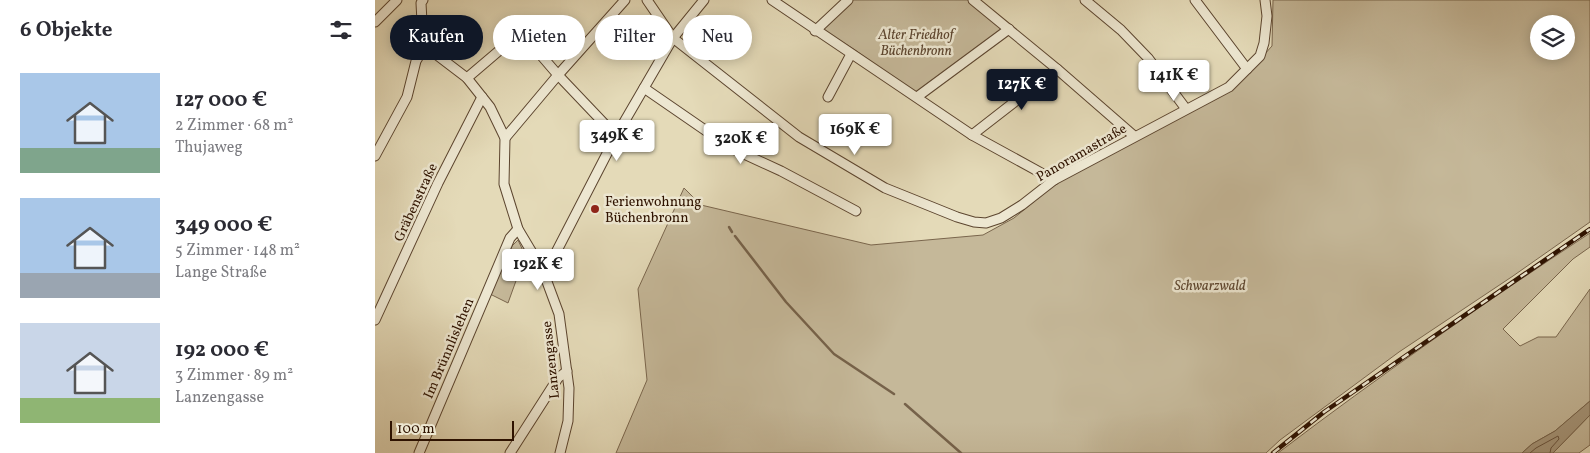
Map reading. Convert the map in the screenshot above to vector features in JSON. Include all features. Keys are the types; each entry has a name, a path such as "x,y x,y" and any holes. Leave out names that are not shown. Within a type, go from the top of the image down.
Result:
{"street":[{"path":"375,22 397,0"},
{"path":"505,138 625,0"},
{"name":"Panoramastraße","path":"647,0 657,15"},
{"path":"673,38 704,0"},
{"path":"772,0 815,31 972,135 1054,180"},
{"path":"815,31 848,0"},
{"path":"973,0 1135,136"},
{"path":"1085,0 1121,30 1148,58 1186,109"},
{"path":"1195,0 1247,69"},
{"name":"Panoramastraße","path":"673,38 799,137 885,188 957,217 986,223 1001,218 1022,205 1054,180 1229,87 1259,56 1264,43 1267,16 1265,0"},
{"path":"419,1 421,15"},
{"path":"917,97 1009,29"},
{"path":"467,78 521,32 558,75 616,136"},
{"path":"828,97 851,54"},
{"path":"375,156 407,98 417,60"},
{"name":"Lanzengasse","path":"443,60 467,78 482,96 490,107 505,138 504,184 518,229 543,271 559,314 569,388 567,421 560,453"},
{"path":"543,271 549,266 616,136 660,60"},
{"path":"972,135 1057,69"},
{"path":"644,88 731,148 781,171 857,211"},
{"name":"Gräbenstraße","path":"375,320 438,183 482,96"},
{"name":"Im Brünnlislehen","path":"419,453 510,238 518,229"},
{"path":"510,453 558,378 567,371"}],"green space":[{"name":"Alter Friedhof Büchenbronn","path":"852,0 968,0 1005,29 916,94 822,29"},
{"name":"Schwarzwald","path":"1273,0 1590,0 1590,222 1399,352 1280,440 1266,453 616,453 647,380 638,289 684,188 701,205 871,245 983,235 1014,218 1059,181 1235,87 1272,46"},
{"path":"1590,233 1590,247 1573,259 1503,329 1520,346 1538,337 1556,337 1590,289 1590,401 1555,431 1532,444 1522,453 1278,453 1432,340"},
{"path":"518,240 531,268 517,278 508,303 490,294 512,246"},
{"path":"1590,415 1590,445 1579,453 1553,453"}],"water":[{"path":"1590,401 1590,415 1553,453 1522,453 1532,444 1555,431"}],"waterway":[{"path":"729,227 732,232"},
{"path":"735,236 786,302 834,354 894,394"},
{"path":"905,404 961,453"}],"railway":[{"path":"1273,453 1324,412 1590,229"}],"place":[{"name":"Ferienwohnung Büchenbronn","path":"595,209"}]}
